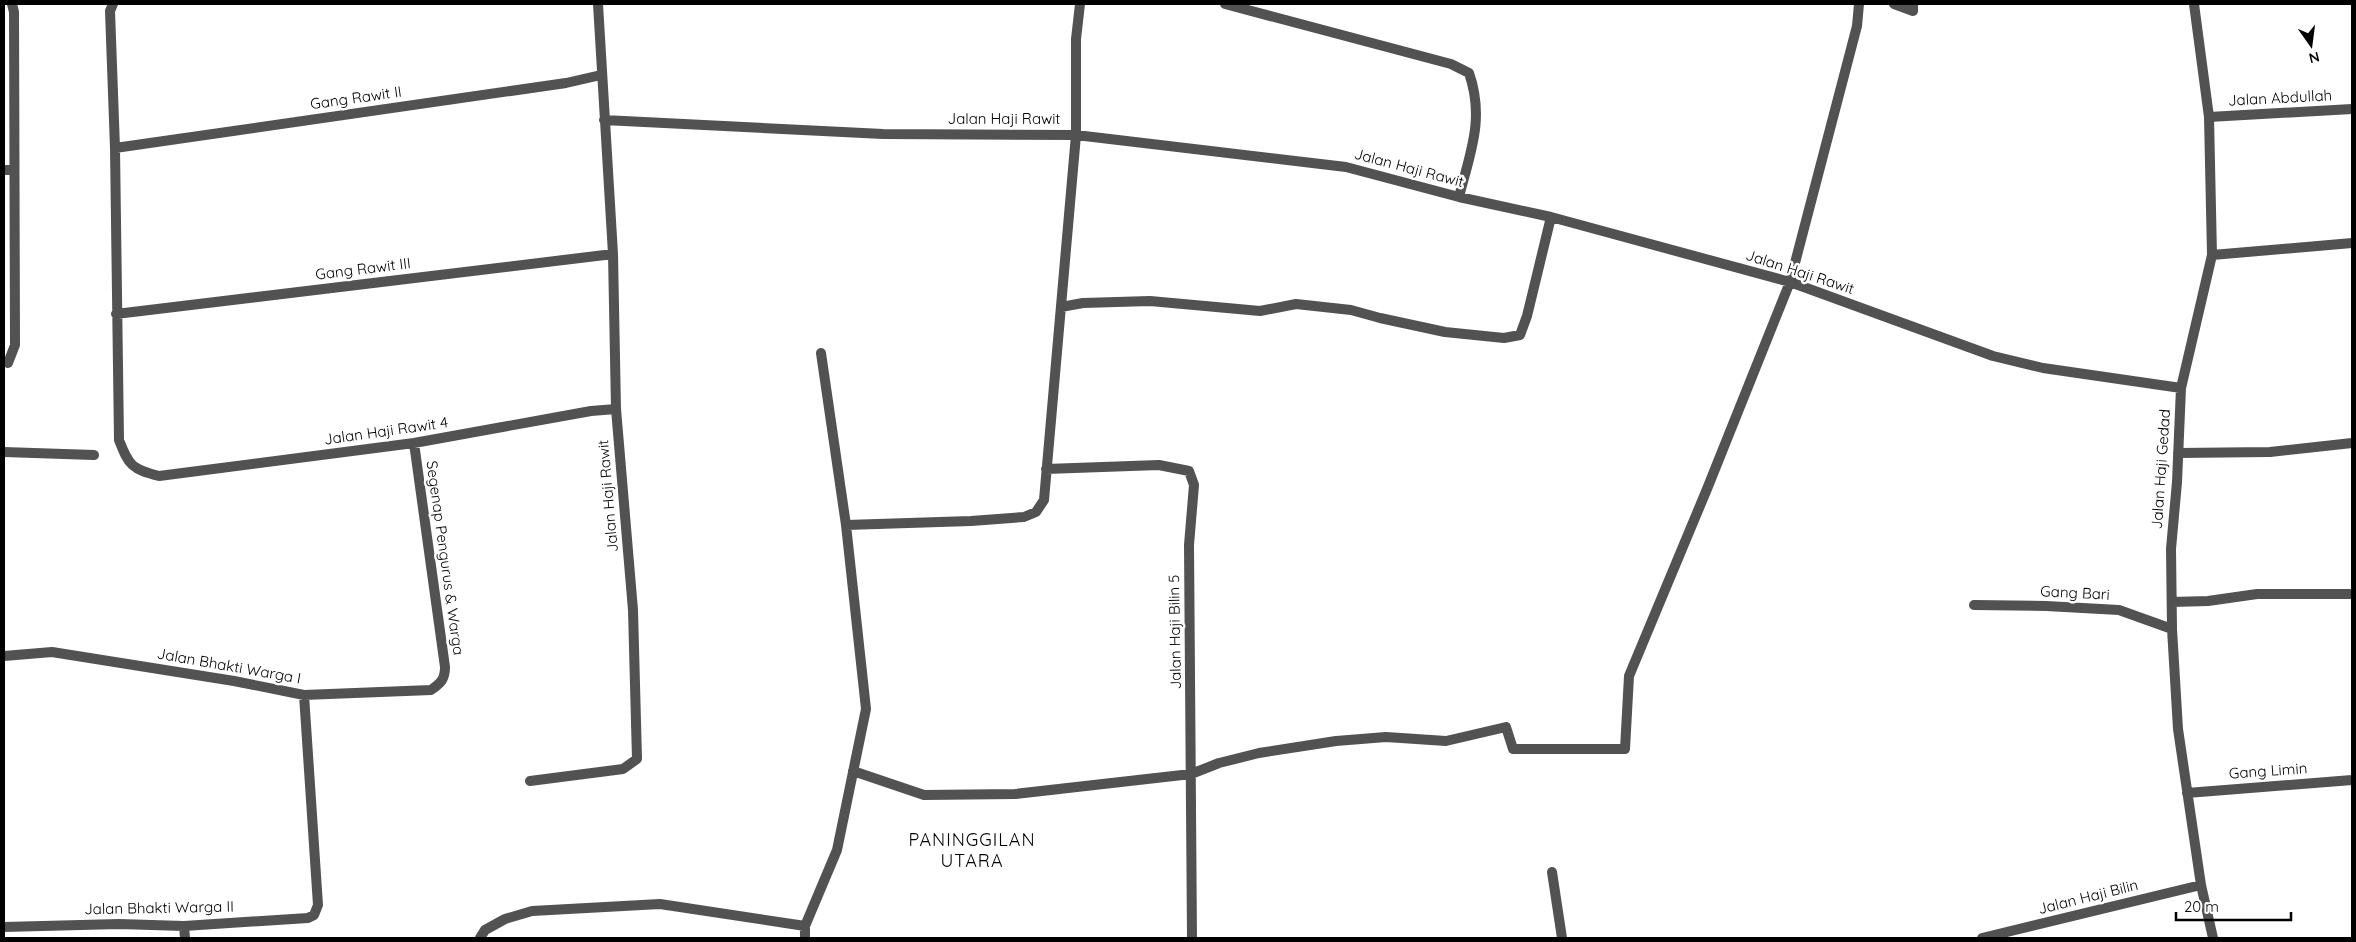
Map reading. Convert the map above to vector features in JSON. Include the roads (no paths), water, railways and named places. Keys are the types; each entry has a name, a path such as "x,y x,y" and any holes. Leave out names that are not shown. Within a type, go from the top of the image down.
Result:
{"street":[{"path":"6,363 16,345 9,170 14,12 12,4"},
{"path":"113,4 110,12 115,148 116,314"},
{"name":"Jalan Haji Rawit","path":"530,781 623,769 637,759 633,610 616,409 613,254 598,4"},
{"path":"846,525 971,522 1024,517 1036,512 1044,500 1076,135 1076,39 1080,4"},
{"path":"1225,4 1451,64 1469,74 1475,92 1477,129 1458,197"},
{"path":"853,771 924,795 1015,794 1192,774 1219,763 1259,753 1336,741 1386,737 1446,741 1506,726 1513,749 1625,749 1629,676 1790,282 1857,26 1859,4"},
{"path":"1894,4 1913,11 1913,4"},
{"name":"Jalan Haji Gedad","path":"2194,4 2209,117 2212,255 2181,388 2171,549 2172,629 2178,729 2201,885 2213,938"},
{"name":"Gang Rawit II","path":"115,148 566,83 601,75"},
{"name":"Jalan Abdullah","path":"2209,117 2352,109"},
{"name":"Jalan Haji Rawit","path":"604,120 883,134 1076,135 1346,167 1458,197 1551,217 1790,282 1993,356 2043,368 2181,388"},
{"path":"1061,307 1083,303 1150,301 1260,310 1296,304 1351,310 1445,332 1504,338 1520,335 1527,316 1551,217"},
{"path":"2212,255 2352,243"},
{"name":"Gang Rawit III","path":"116,314 613,254"},
{"name":"Jalan Haji Rawit 4","path":"116,314 119,440 127,461 141,471 160,476 414,444 592,411 616,409"},
{"path":"4,350 6,363"},
{"path":"805,938 805,926 836,850 866,709 846,525 821,353"},
{"path":"2178,453 2270,452 2352,443"},
{"name":"Segenap Pengurus & Warga","path":"414,444 444,677"},
{"path":"4,452 94,455"},
{"name":"Jalan Haji Bilin 5","path":"1046,469 1159,465 1189,471 1194,485 1189,545 1192,938"},
{"path":"2172,602 2208,601 2257,594 2352,594"},
{"name":"Gang Bari","path":"1974,605 2118,610 2172,629"},
{"name":"Jalan Bhakti Warga I","path":"4,656 52,652 234,681 304,695 431,690 439,685 444,677"},
{"name":"Jalan Bhakti Warga II","path":"4,927 119,924 184,926 308,918 314,915 318,905 304,695"},
{"name":"Gang Limin","path":"2187,793 2352,780"},
{"path":"1552,872 1562,938"},
{"name":"Jalan Haji Bilin","path":"1982,938 2201,885"},
{"path":"480,938 486,930 505,919 532,911 660,904 805,926"},
{"path":"184,926 185,938"}],"district":[{"name":"PANINGGILAN UTARA","path":"972,850"}]}
